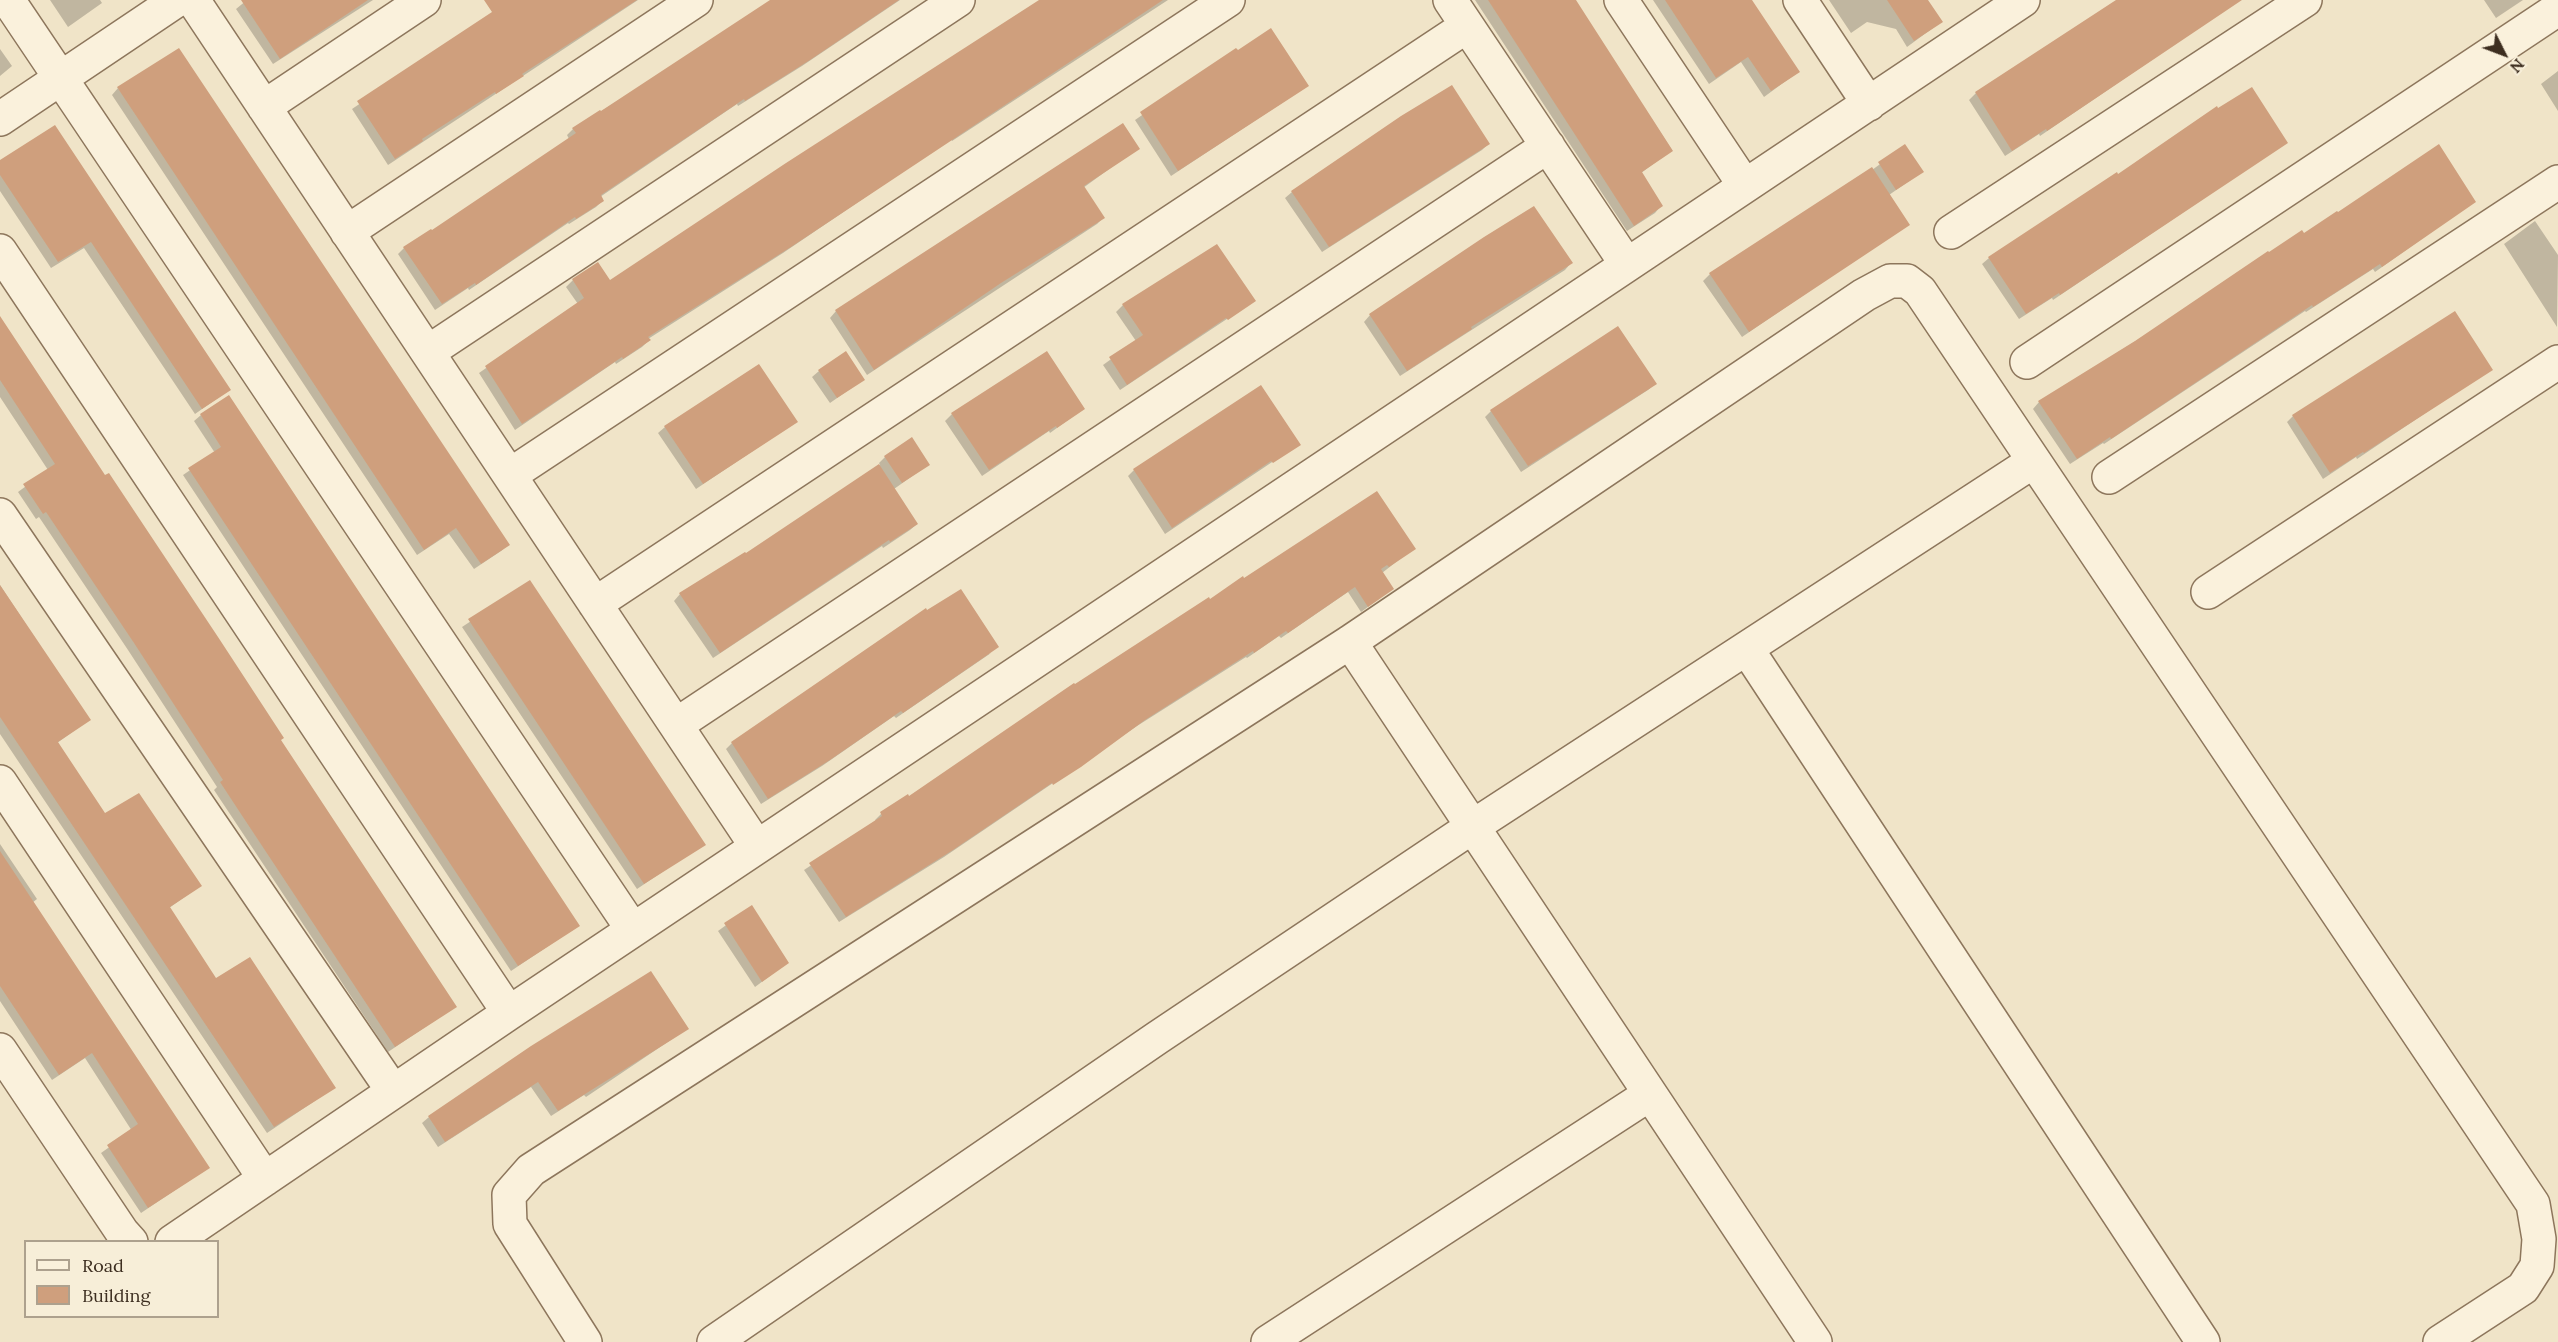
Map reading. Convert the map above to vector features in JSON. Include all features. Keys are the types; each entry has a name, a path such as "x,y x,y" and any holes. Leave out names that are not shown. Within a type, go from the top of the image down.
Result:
{"street":[{"path":"8,0 633,930"},
{"path":"0,119 177,0"},
{"path":"193,0 758,847"},
{"path":"264,107 424,0"},
{"path":"347,232 696,0"},
{"path":"428,352 958,0"},
{"path":"510,475 1228,0"},
{"path":"1621,0 1746,186"},
{"path":"1800,0 1869,104"},
{"path":"175,1240 509,1013 1869,104 1990,9 2023,0"},
{"path":"1952,232 2305,0"},
{"path":"2027,362 2558,9"},
{"path":"595,603 1459,13 1627,265"},
{"path":"675,725 1548,146"},
{"path":"2109,477 2558,182"},
{"path":"0,251 509,1013"},
{"path":"585,1342 510,1224 509,1196 531,1170 1350,642 1854,301 1890,281 1907,281 1920,291 2533,1204 2539,1239 2537,1266 2523,1288 2439,1342"},
{"path":"2208,592 2558,362"},
{"path":"714,1342 1157,1038 1472,827 2034,461"},
{"path":"0,515 393,1091"},
{"path":"1350,642 1815,1342"},
{"path":"1747,649 2203,1342"},
{"path":"0,782 265,1179"},
{"path":"0,1050 129,1240"},
{"path":"1268,1342 1650,1094"}],"building":[{"path":"241,0 368,0 280,59"},
{"path":"484,0 637,0 522,74 524,76 422,139 423,141 395,159 357,101 492,12"},
{"path":"770,0 899,0 810,60 745,101 744,99 601,195 604,201 576,219 575,217 476,285 475,283 442,304 403,247 576,133 572,128"},
{"path":"1039,0 1163,0 791,247 648,337 651,340 522,424 485,366 584,298 572,279 598,262 610,280"},
{"path":"1488,0 1576,0 1673,151 1642,172 1663,206 1634,226"},
{"path":"1665,0 1752,0 1800,72 1771,91 1748,57 1716,78"},
{"path":"1887,0 1928,0 1943,22 1914,41"},
{"path":"2116,0 2242,0 2047,131 2046,129 2012,151 1975,92"},
{"path":"1271,28 1309,86 1178,171 1140,112 1236,48 1238,50"},
{"path":"179,48 510,545 481,564 456,528 424,550 117,87"},
{"path":"1452,85 1490,144 1329,247 1291,191 1401,116"},
{"path":"2252,87 2288,143 2060,295 2059,293 2026,314 1988,257 2117,172 2118,174 2217,106 2218,108"},
{"path":"1123,123 1140,149 1084,186 1105,218 1001,283 874,370 835,310"},
{"path":"55,125 231,390 202,409 91,242 58,262 0,175 0,160"},
{"path":"1905,144 1924,172 1896,190 1878,162"},
{"path":"2439,144 2476,202 2382,267 2380,264 2313,307 2312,305 2111,439 2110,437 2077,459 2038,401 2135,341 2268,251 2338,212"},
{"path":"1872,167 1910,225 1749,332 1709,273"},
{"path":"1534,206 1573,263 1471,327 1472,329 1407,371 1369,314"},
{"path":"1217,244 1256,301 1228,320 1226,318 1127,385 1109,357 1143,335 1122,304"},
{"path":"2455,311 2493,370 2330,473 2292,415"},
{"path":"0,316 105,475 109,473 220,640 284,738 281,740 457,1007 395,1047 220,782 223,780 134,643 46,512 43,514 23,484 55,464 0,380"},
{"path":"1618,326 1657,384 1528,466 1490,410"},
{"path":"846,351 865,380 837,398 818,370"},
{"path":"1047,351 1085,409 989,470 951,413"},
{"path":"759,364 798,422 703,484 664,426"},
{"path":"1261,385 1301,445 1273,463 1271,461 1172,528 1133,469"},
{"path":"229,395 580,926 518,966 188,468 221,447 200,414"},
{"path":"912,437 930,465 902,483 884,456"},
{"path":"879,464 918,524 890,542 889,540 720,653 679,593 746,553"},
{"path":"1377,491 1416,549 1389,567 1387,565 1381,569 1394,589 1368,607 1355,587 1288,633 1286,631 1254,653 1253,651 1145,720 1081,767 1053,785 1052,783 953,850 846,917 809,863 882,816 880,812 908,794 909,796 1074,683 1243,576 1244,578"},
{"path":"530,580 706,845 644,884 468,619"},
{"path":"0,585 91,720 58,742 105,813 139,793 202,886 170,907 216,978 250,957 336,1088 274,1127 0,717"},
{"path":"961,589 999,647 903,713 901,711 768,799 731,742 926,608 927,610"},
{"path":"0,851 210,1168 148,1208 107,1145 138,1124 92,1053 59,1075 0,986"},
{"path":"752,905 789,963 762,982 724,923"},
{"path":"651,971 689,1029 558,1111 538,1082 445,1142 428,1116 531,1046"}]}
